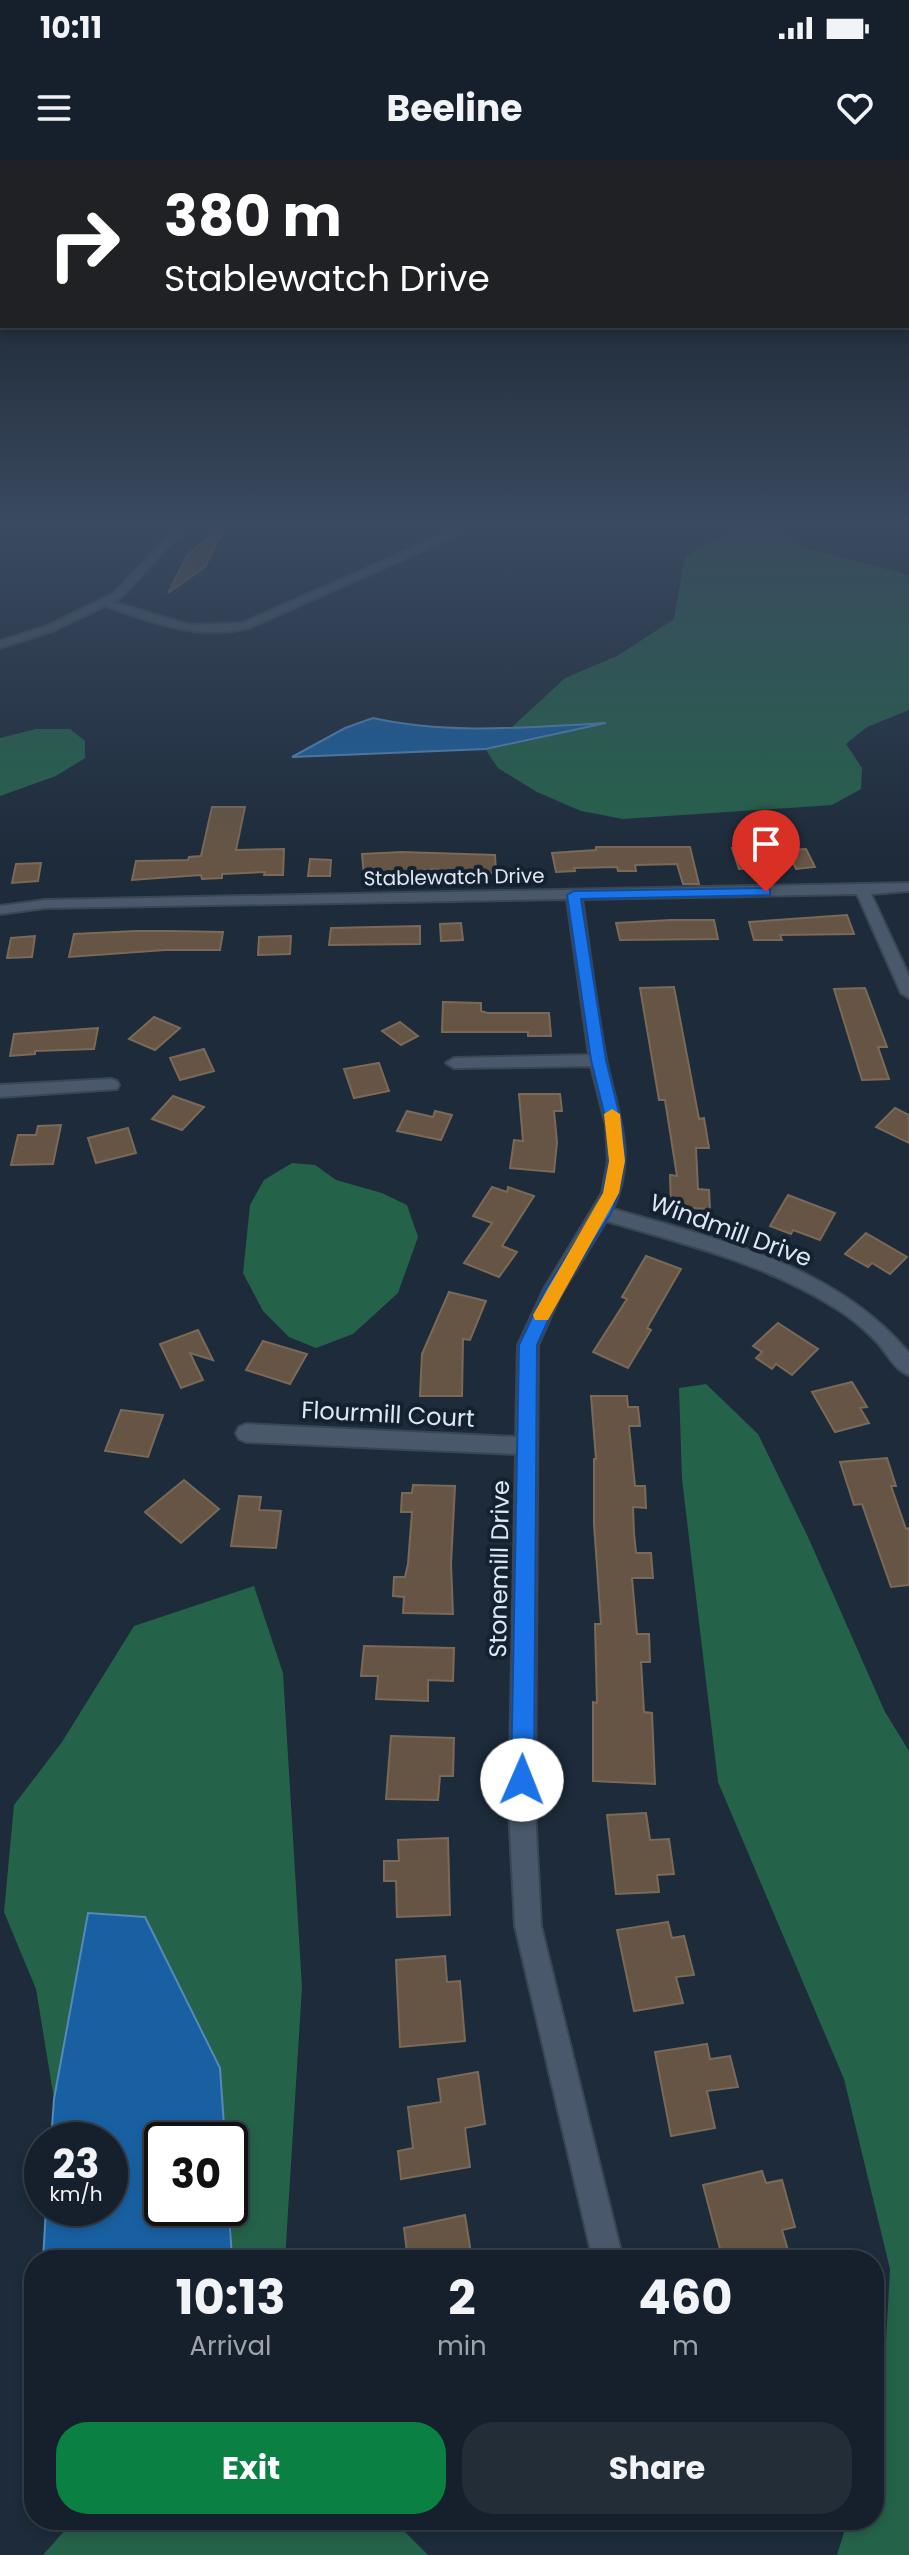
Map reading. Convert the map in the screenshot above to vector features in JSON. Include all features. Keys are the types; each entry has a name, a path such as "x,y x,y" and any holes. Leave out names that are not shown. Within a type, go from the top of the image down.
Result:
{"street":[{"path":"0,645 28,636"},
{"name":"Stablewatch Drive","path":"0,910 45,904 909,887"},
{"path":"862,890 909,993"},
{"name":"Stonemill Drive","path":"574,895 598,1060 615,1125 617,1161 611,1193 602,1213 551,1294 528,1345 522,1810 528,1926 606,2250"},
{"path":"454,1063 598,1060"},
{"path":"0,1091 111,1085"},
{"name":"Windmill Drive","path":"602,1213 749,1259 795,1277 835,1298 877,1330 909,1367"},
{"name":"Flourmill Court","path":"246,1433 527,1446"}],"green space":[{"path":"648,636 909,636 909,710 867,727 846,744 862,768 861,789 832,805 623,819 581,811 537,792 498,768 486,750 599,725 511,728 565,678 617,656"},
{"path":"36,729 70,729 85,741 85,758 56,776 0,796 0,738"},
{"path":"292,1163 315,1165 336,1180 382,1193 407,1205 418,1237 398,1293 353,1334 316,1348 289,1337 263,1311 243,1273 250,1205 264,1180"},
{"path":"706,1384 758,1434 808,1537 885,1712 909,1751 909,2555 837,2555 845,2530 884,2530 884,2377 890,2269 844,2079 718,1782 682,1479 679,1388"},
{"path":"254,1586 283,1673 302,1987 286,2250 232,2250 231,2226 248,2226 248,2122 224,2122 220,2068 88,1914 54,2099 36,1989 4,1912 14,1805 62,1742 134,1626"},
{"path":"65,2530 403,2530 428,2555 43,2555"}],"water":[{"path":"373,718 430,727 460,728 606,723 486,749 292,757 345,728"},
{"path":"88,1913 145,1917 220,2068 224,2122 144,2122 144,2226 230,2226 231,2250 44,2250 45,2226 128,2226 128,2122 52,2122"}],"building":[{"path":"212,807 245,807 236,850 284,849 283,875 264,875 265,872 222,874 222,878 202,879 201,875 132,880 136,861 188,860 189,857 201,856"},
{"path":"596,847 690,847 699,884 683,884 677,864 635,865 636,871 618,871 617,867 574,868 575,871 556,872 552,853 596,850"},
{"path":"732,848 750,848 758,868 739,869"},
{"path":"806,849 815,867 796,869 787,850"},
{"path":"362,854 495,855 496,873 436,874 436,869 364,876"},
{"path":"310,859 331,860 330,876 308,876"},
{"path":"41,863 38,881 12,883 16,864"},
{"path":"847,915 854,934 780,935 782,940 754,940 749,922"},
{"path":"714,920 718,939 620,940 616,923"},
{"path":"461,923 463,940 441,941 440,924"},
{"path":"420,926 420,944 329,945 331,928"},
{"path":"223,932 220,950 165,950 69,957 74,934"},
{"path":"35,936 32,957 7,958 11,938"},
{"path":"291,936 290,954 258,955 259,937"},
{"path":"674,987 699,1119 704,1118 709,1148 696,1148 698,1189 709,1190 710,1209 671,1207 670,1175 677,1176 665,1100 659,1100 640,988"},
{"path":"865,988 887,1047 878,1047 889,1079 862,1080 834,989"},
{"path":"443,1002 481,1003 481,1011 487,1013 549,1013 551,1036 528,1036 528,1032 442,1032"},
{"path":"154,1017 180,1028 155,1050 129,1039"},
{"path":"400,1022 418,1036 401,1045 382,1031"},
{"path":"98,1028 94,1049 35,1051 35,1054 10,1056 14,1034"},
{"path":"204,1049 214,1071 180,1080 170,1058"},
{"path":"379,1063 389,1091 354,1098 344,1069"},
{"path":"519,1094 560,1094 562,1111 554,1111 557,1142 554,1172 510,1168 514,1140 523,1141"},
{"path":"173,1096 204,1107 182,1130 152,1119"},
{"path":"895,1108 909,1115 909,1143 876,1127"},
{"path":"407,1111 433,1117 435,1111 452,1115 441,1140 397,1131"},
{"path":"61,1125 53,1164 11,1165 18,1135 36,1135 38,1126"},
{"path":"128,1128 136,1153 96,1163 88,1138"},
{"path":"492,1187 507,1192 508,1187 534,1196 502,1246 517,1252 499,1277 464,1263 492,1223 473,1216"},
{"path":"788,1195 835,1213 820,1240 770,1226"},
{"path":"866,1233 907,1257 890,1274 872,1263 868,1267 845,1254"},
{"path":"646,1256 681,1269 628,1368 593,1352 627,1299 622,1297"},
{"path":"449,1292 486,1301 470,1340 463,1339 462,1396 420,1396 422,1354"},
{"path":"778,1323 818,1349 792,1375 776,1364 772,1369 756,1358 762,1352 753,1346"},
{"path":"198,1330 213,1360 190,1353 203,1380 181,1388 160,1344"},
{"path":"263,1341 307,1354 290,1384 246,1370"},
{"path":"852,1382 867,1407 860,1408 869,1423 835,1432 812,1392"},
{"path":"591,1396 627,1396 628,1407 638,1407 640,1426 629,1426 635,1486 645,1486 646,1508 633,1507 634,1533 636,1553 651,1553 653,1578 632,1578 637,1634 649,1634 650,1662 641,1662 644,1712 652,1713 655,1784 593,1781 593,1702 597,1703 595,1624 601,1624 594,1524 596,1459"},
{"path":"121,1410 163,1415 148,1457 105,1451"},
{"path":"887,1458 896,1486 891,1486 906,1529 909,1528 909,1585 891,1587 862,1504 854,1505 840,1462"},
{"path":"184,1480 219,1509 181,1543 145,1512"},
{"path":"413,1485 455,1486 451,1564 453,1614 403,1613 404,1597 393,1596 394,1577 405,1577 408,1564 412,1512 401,1512 402,1493 412,1493"},
{"path":"239,1496 261,1497 259,1510 281,1511 276,1548 231,1546"},
{"path":"364,1646 454,1648 453,1681 428,1680 428,1701 376,1699 378,1676 361,1676"},
{"path":"391,1736 454,1738 453,1776 440,1776 438,1800 386,1799"},
{"path":"646,1813 650,1840 669,1839 674,1874 657,1875 659,1892 616,1894 607,1815"},
{"path":"448,1838 450,1915 397,1917 396,1881 384,1881 384,1861 399,1861 398,1840"},
{"path":"668,1922 672,1938 684,1936 694,1975 676,1977 683,2003 634,2011 617,1930"},
{"path":"445,1956 447,1982 460,1981 465,2041 400,2047 396,1960"},
{"path":"707,2044 710,2059 730,2056 738,2087 707,2091 715,2128 671,2136 655,2052"},
{"path":"478,2072 485,2124 465,2128 470,2167 401,2179 398,2151 413,2148 408,2107 441,2102 438,2079"},
{"path":"762,2171 766,2183 782,2180 795,2227 782,2230 788,2250 720,2250 703,2185"},
{"path":"465,2215 470,2250 407,2250 404,2228"}],"slow traffic":[{"path":"542,1315 551,1294 602,1213 611,1193 617,1161 612,1114"}],"route":[{"path":"522,1780 528,1345 551,1294 602,1213 611,1193 617,1161 615,1125 598,1060 574,895 766,892"}]}
